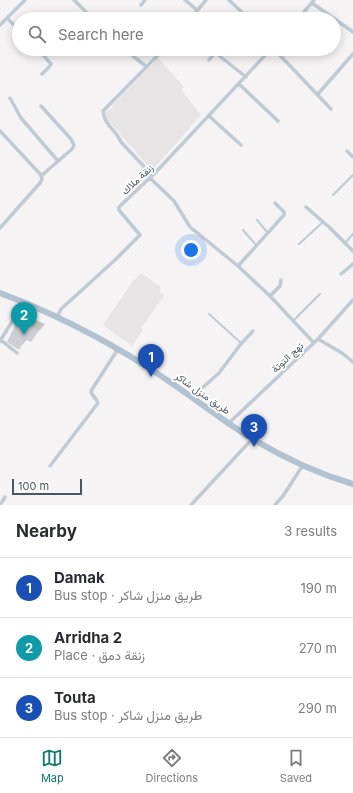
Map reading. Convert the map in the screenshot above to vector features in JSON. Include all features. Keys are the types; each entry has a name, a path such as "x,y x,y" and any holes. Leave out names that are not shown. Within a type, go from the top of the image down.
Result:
{"main road":[{"name":"طريق منزل شاكر","path":"0,293 57,317 118,349 146,366 253,438 303,465 353,484"}],"street":[{"path":"13,12 25,0"},
{"path":"74,0 86,12"},
{"path":"141,5 145,0"},
{"path":"185,0 197,10 206,0"},
{"path":"229,0 242,12"},
{"path":"304,12 313,1 327,12"},
{"path":"0,25 12,13"},
{"path":"7,18 12,23"},
{"path":"341,23 353,32"},
{"path":"318,94 353,54"},
{"path":"42,74 51,64 44,56"},
{"path":"133,56 147,67"},
{"path":"157,56 103,111 104,118 119,137 121,142 174,201 190,227 238,266 270,296 314,343"},
{"path":"209,60 212,56"},
{"path":"220,56 246,77"},
{"name":"زنقة ملاك","path":"57,317 60,309 115,260 140,235 118,207 151,176 265,56"},
{"path":"281,56 331,109"},
{"path":"239,84 278,121"},
{"path":"10,98 21,118 58,161"},
{"path":"41,106 74,144 72,149 41,176"},
{"path":"209,116 241,145"},
{"path":"0,131 41,176 42,182 0,228"},
{"path":"347,151 353,157"},
{"path":"238,266 284,215 284,212 275,203"},
{"path":"306,207 353,251"},
{"path":"341,274 353,264"},
{"path":"270,296 280,286 281,280"},
{"name":"نهج التوتة","path":"229,423 314,343 353,300"},
{"path":"17,353 0,341 24,302"},
{"path":"192,397 220,373 241,343 253,331"},
{"path":"318,339 342,353 353,362"},
{"path":"50,466 98,403 91,394 91,391 118,349"},
{"path":"191,505 253,438"},
{"path":"275,505 283,496 303,465"},
{"path":"0,505 5,497"}],"lane":[{"path":"333,195 353,175"},
{"path":"257,220 268,233"},
{"path":"300,244 322,222"},
{"path":"243,230 256,245"},
{"path":"345,243 353,234"},
{"path":"293,321 320,294"},
{"path":"210,314 241,343"}],"shaded area":[{"path":"158,58 184,87 181,90 201,115 155,167 150,168 106,118 106,113 110,109 113,109 112,106"},
{"path":"141,273 161,287 160,291 164,296 141,328 143,330 132,346 103,325 133,281"}],"building":[{"path":"20,322 39,330 31,342 25,339 19,350 7,342 16,323"}],"place":[{"name":"Arridha 2","path":"24,335"},
{"name":"Damak","path":"151,377"},
{"name":"Touta","path":"254,447"}]}
